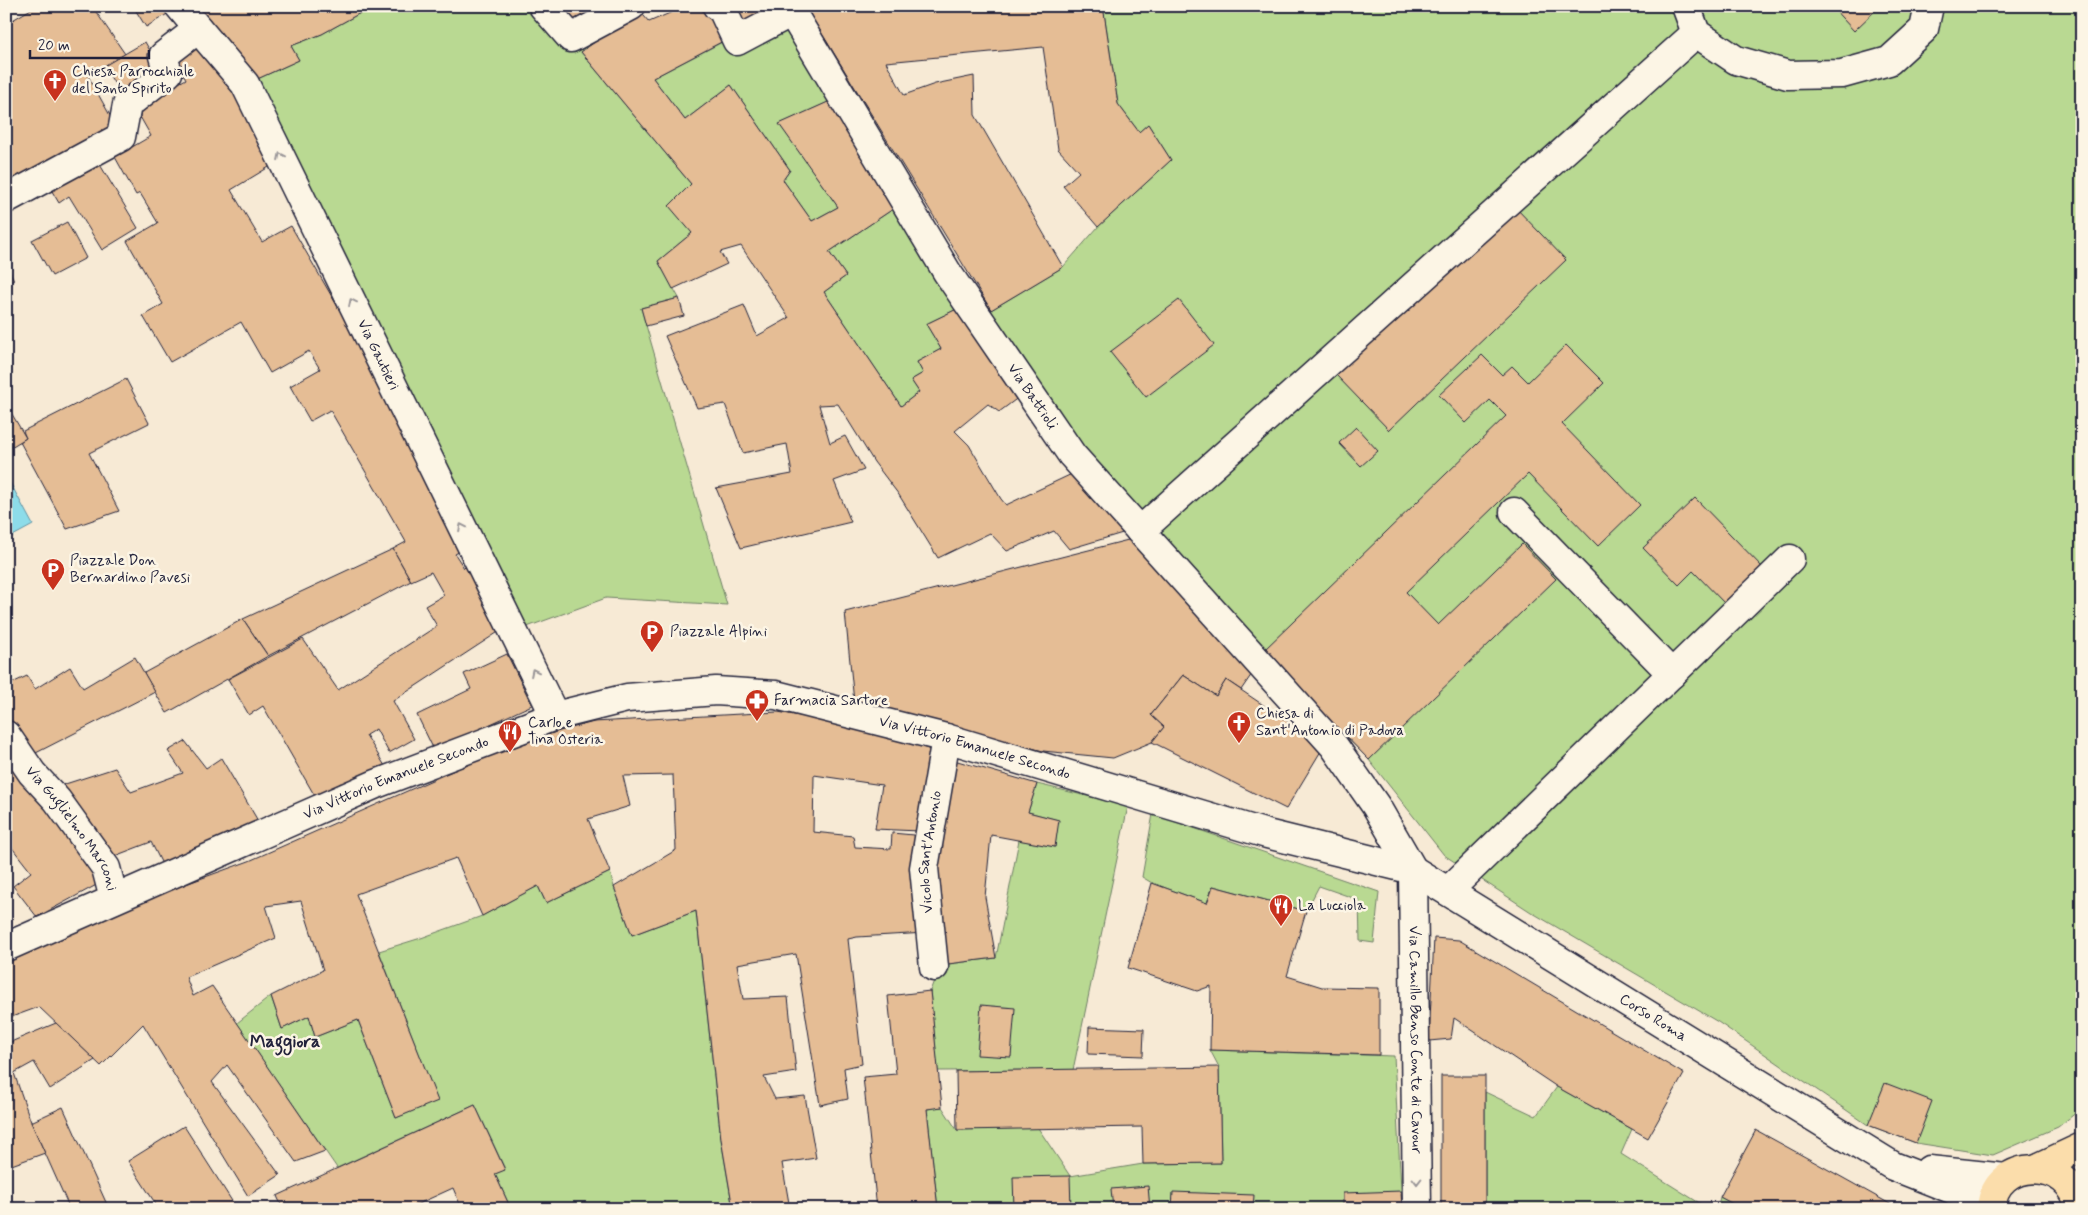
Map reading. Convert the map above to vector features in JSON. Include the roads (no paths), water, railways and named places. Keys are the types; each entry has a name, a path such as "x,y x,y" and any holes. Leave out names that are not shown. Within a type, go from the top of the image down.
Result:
{"main road":[{"path":"2035,1168 2082,1147"},
{"path":"1991,1207 1997,1190 2006,1178 2025,1169 2035,1168 2050,1171 2062,1177 2072,1188 2080,1209"},
{"path":"2080,1209 2082,1205"}],"street":[{"name":"Via Gautieri","path":"179,6 245,84 555,716"},
{"path":"543,6 571,38 631,6"},
{"path":"718,6 722,9 737,41 790,9"},
{"path":"1686,6 1696,33 1736,60 1788,75 1842,74 1888,61 1924,29 1930,6"},
{"name":"Via Battioli","path":"790,9 946,272 1072,455 1334,746 1376,806 1413,870"},
{"path":"6,198 120,137 127,105 168,73 163,56 198,29"},
{"path":"1140,531 1696,33"},
{"path":"1514,512 1672,674"},
{"path":"1448,891 1790,559"},
{"name":"Via Vittorio Emanuele Secondo","path":"6,947 376,784 555,716 627,698 716,691 776,695 946,738 1266,834 1413,870"},
{"name":"Via Guglielmo Marconi","path":"6,735 32,773 57,800 106,868 114,899"},
{"name":"Vicolo Sant'Antonio","path":"934,966 924,868 946,738"},
{"name":"Corso Roma","path":"1413,870 1893,1166 1991,1207"},
{"name":"Via Camillo Benso Conte di Cavour","path":"1413,870 1417,1209"},
{"name":"Corso Roma","path":"1893,1166 2006,1178"}],"water":[{"path":"6,475 33,525 9,538 6,533"}],"place":[{"name":"Chiesa Parrocchiale del Santo Spirito","path":"55,102"},
{"name":"Piazzale Don Bernardino Pavesi","path":"53,591"},
{"name":"Piazzale Alpini","path":"652,653"},
{"name":"Farmacia Sartore","path":"757,722"},
{"name":"Chiesa di Sant'Antonio di Padova","path":"1239,744"},
{"name":"Carlo e Tina Osteria","path":"510,753"},
{"name":"La Lucciola","path":"1281,927"}],"district":[{"name":"Maggiora","path":"285,1042"}]}
